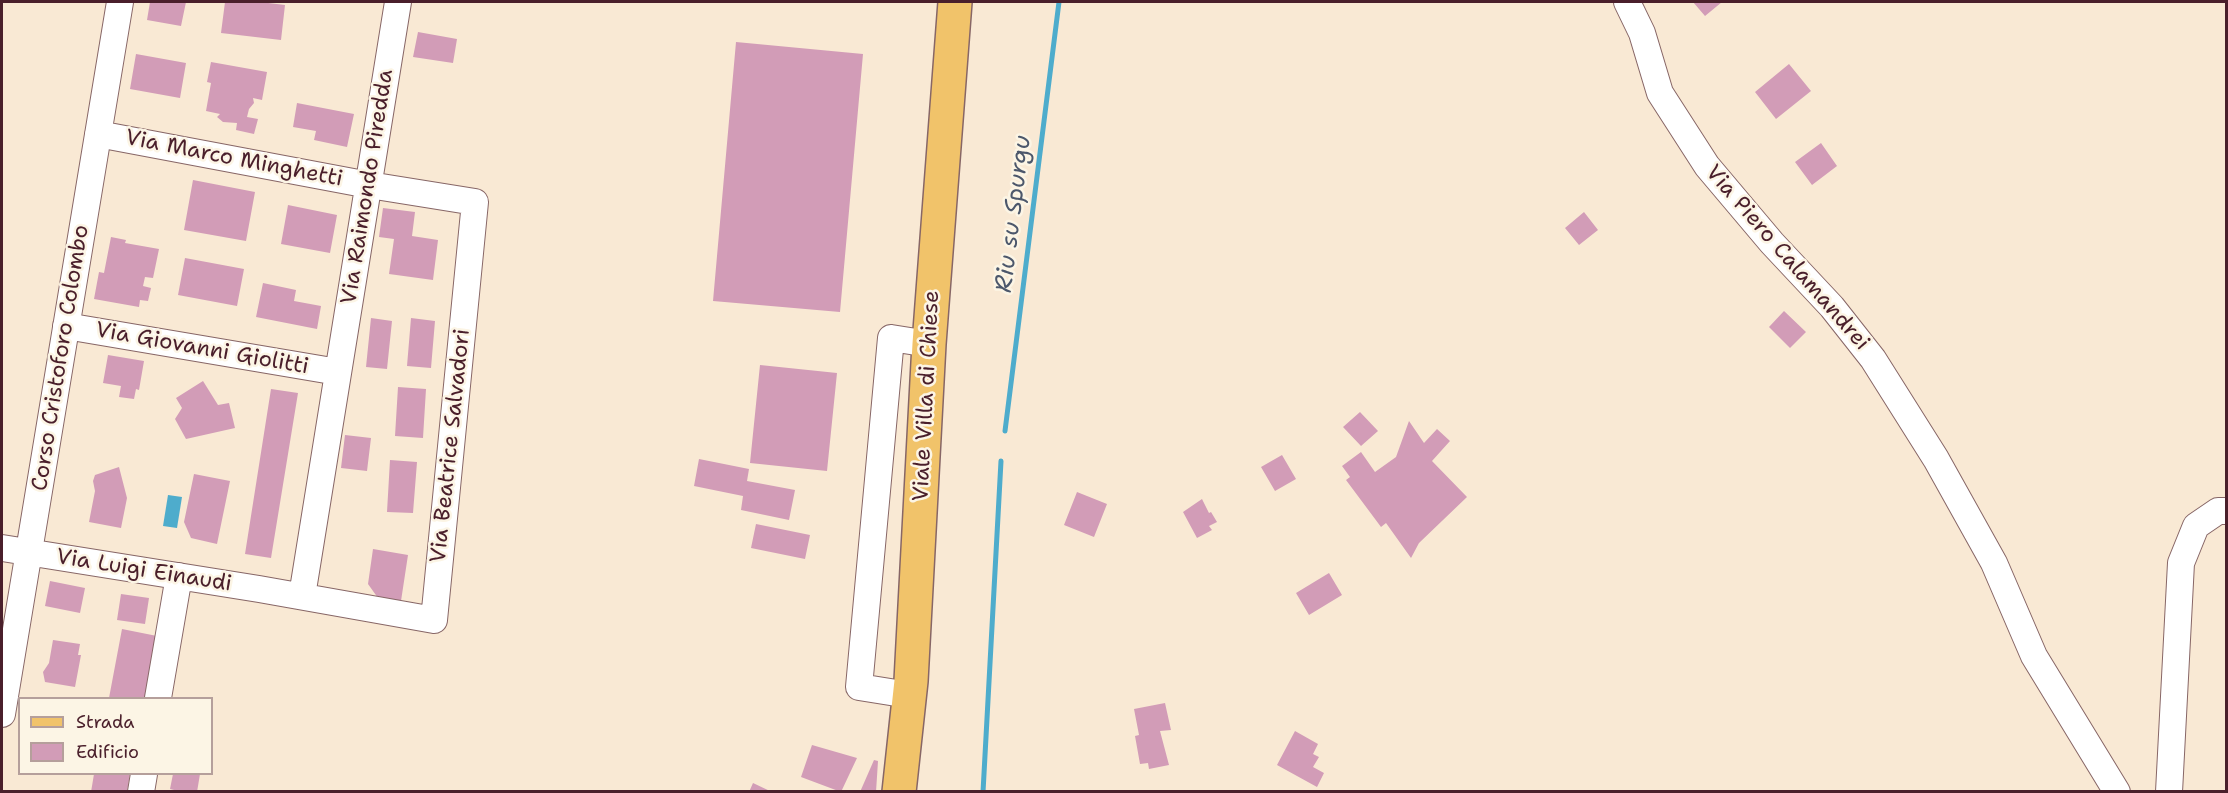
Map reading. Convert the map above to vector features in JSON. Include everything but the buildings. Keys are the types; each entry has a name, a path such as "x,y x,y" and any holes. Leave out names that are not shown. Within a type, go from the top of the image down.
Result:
{"main road":[{"name":"Viale Villa di Chiese","path":"899,792 909,695 929,344 955,2"}],"street":[{"name":"Corso Cristoforo Colombo","path":"2,714 120,2"},
{"name":"Via Raimondo Piredda","path":"302,597 398,2"},
{"name":"Via Piero Calamandrei","path":"1627,2 1642,33 1659,93 1707,166 1772,243 1833,307 1873,359 1936,459 1994,563 2034,656 2117,792"},
{"name":"Via Marco Minghetti","path":"98,134 369,185"},
{"name":"Via Beatrice Salvadori","path":"259,589 434,620 476,202 369,185"},
{"name":"Via Giovanni Giolitti","path":"66,326 338,372"},
{"path":"909,695 859,687 891,339 929,344"},
{"path":"2169,792 2181,563 2196,526 2218,511 2226,511"},
{"name":"Via Luigi Einaudi","path":"2,548 259,589"},
{"path":"158,697 180,576"},
{"path":"141,792 144,775"}],"water":[{"path":"168,495 182,497 177,528 163,526"}],"waterway":[{"name":"Riu su Spurgu","path":"1005,431 1059,2"},
{"name":"Riu su Spurgu","path":"983,792 1001,461"}]}
